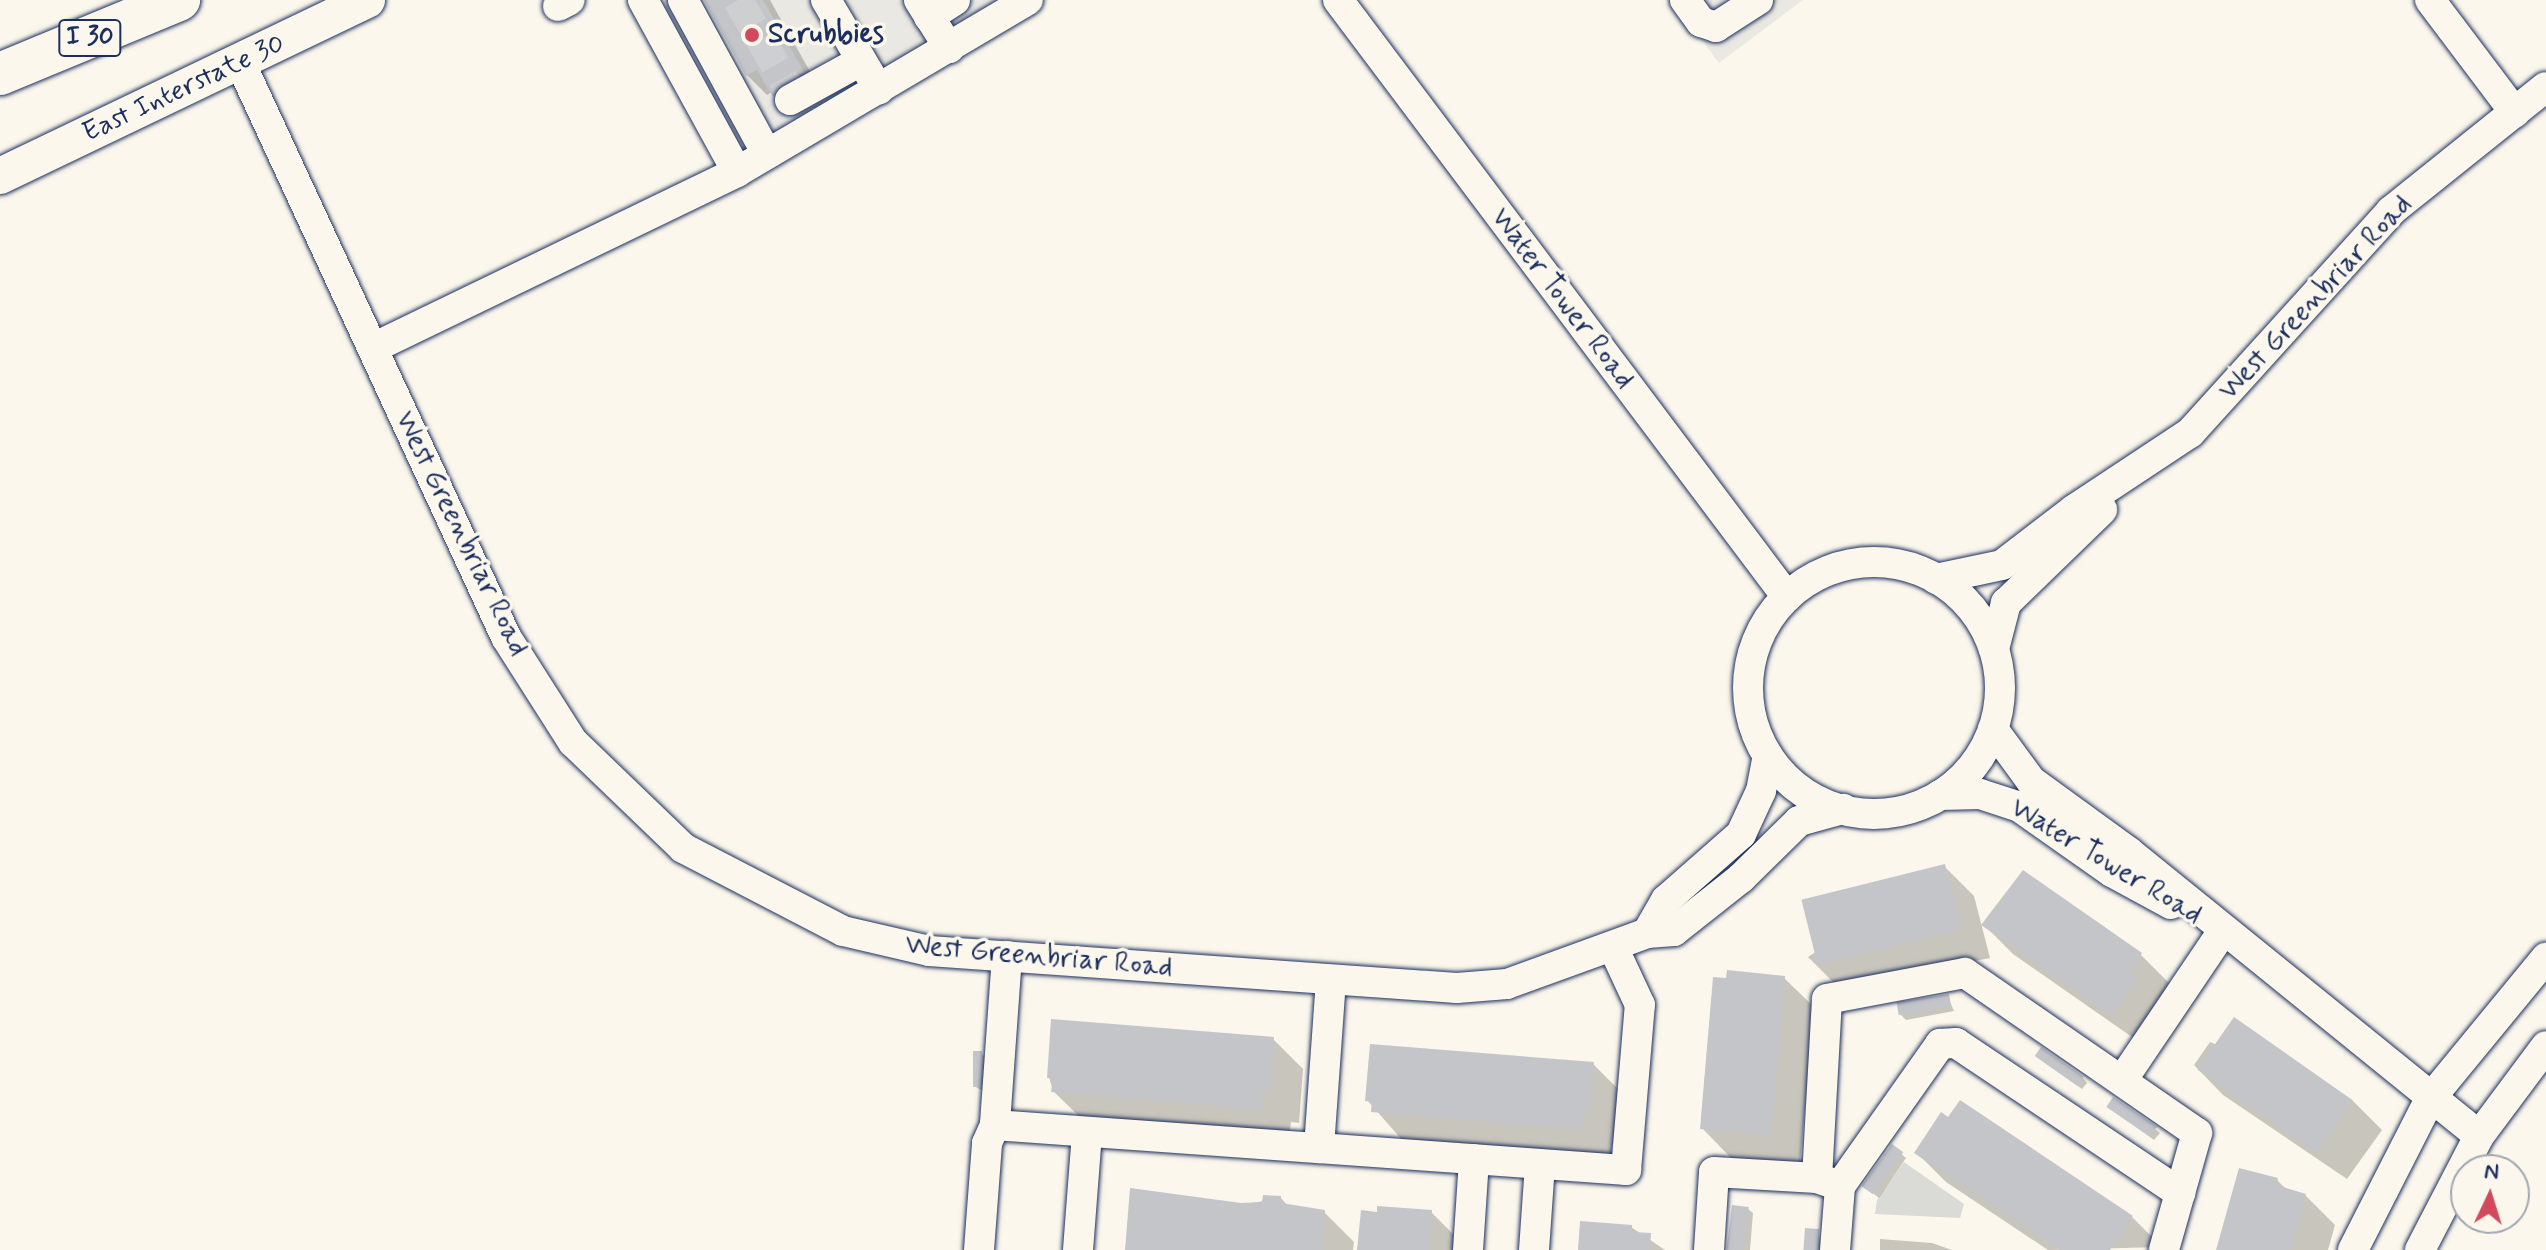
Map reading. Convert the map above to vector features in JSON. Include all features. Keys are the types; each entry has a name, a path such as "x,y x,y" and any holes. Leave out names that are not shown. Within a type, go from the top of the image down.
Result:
{"highway":[{"name":"I 30","path":"0,74 179,0"}],"main road":[{"name":"East Interstate 30","path":"0,176 367,0"}],"street":[{"path":"643,0 737,172"},
{"path":"683,0 767,154"},
{"path":"826,0 879,90"},
{"path":"949,48 924,8 955,0"},
{"path":"373,348 737,172 1028,0"},
{"name":"Water Tower Road","path":"1338,0 1787,597"},
{"path":"1685,0 1701,22 1716,27 1758,0"},
{"path":"2430,0 2515,113"},
{"path":"798,137 790,94 861,61"},
{"name":"West Greenbriar Road","path":"240,62 506,637 573,742 683,848 843,931 929,951 1457,988 1507,984 1647,933 1674,931 1687,923 1799,821 1843,809"},
{"name":"West Greenbriar Road","path":"1936,579 2002,565 2075,509 2125,480 2190,433 2391,211 2546,87"},
{"name":"West Greenbriar Road","path":"1994,649 2006,603 2094,519 2125,480"},
{"path":"1892,563 1936,579 1976,613 1994,649 2000,688 1993,729 1973,766 1940,795 1899,811 1843,809 1796,787 1768,756 1752,719 1748,677 1758,638 1787,597 1813,577 1852,564 1892,563"},
{"name":"Water Tower Road","path":"1993,729 2031,781 2130,853 2222,932 2479,1136"},
{"path":"1647,933 1666,900 1741,834 1761,791 1768,756"},
{"name":"Water Tower Road","path":"1940,795 1980,794 2018,806 2112,872 2222,932"},
{"path":"2123,1079 2222,932"},
{"path":"995,1125 1320,1143 1474,1159 1626,1170 1640,1005 1613,947"},
{"path":"979,1250 987,1143 995,1125 1007,956"},
{"path":"2353,1250 2430,1099 2546,958"},
{"path":"1835,1250 1829,1182 1827,999 1965,973 2123,1079 2197,1133 2164,1250"},
{"path":"1320,1143 1331,980"},
{"path":"1829,1182 1940,1044 1956,1043 2180,1193"},
{"path":"2420,1250 2479,1136 2546,1046"},
{"path":"1078,1250 1087,1132"},
{"path":"1468,1250 1474,1159"},
{"path":"1534,1250 1540,1164"},
{"path":"1709,1250 1714,1172 1829,1182"}],"shaded area":[{"path":"666,0 1042,0 755,165"},
{"path":"1672,0 1803,0 1719,63"},
{"path":"1904,1162 1964,1204 1960,1218 1875,1214 1877,1200"}],"building":[{"name":"Scrubbies","path":"704,0 763,0 804,72 781,85 773,97 757,70 746,76"},
{"path":"1945,864 1961,929 1818,965 1801,900"},
{"path":"2023,870 2142,953 2129,973 2137,978 2111,1015 1981,925"},
{"path":"1727,970 1785,976 1771,1135 1700,1129 1713,977 1726,978"},
{"path":"1949,994 1951,1007 1899,1015 1897,1002"},
{"path":"2234,1017 2353,1100 2316,1153 2197,1069"},
{"path":"1051,1019 1274,1037 1270,1094 1262,1093 1260,1109 1051,1092 1053,1078 1047,1078"},
{"path":"1370,1044 1594,1062 1589,1115 1583,1115 1582,1129 1371,1112 1372,1102 1365,1101"},
{"path":"2041,1047 2084,1077 2077,1086 2035,1056"},
{"path":"973,1051 982,1051 982,1087 973,1087"},
{"path":"2113,1097 2157,1127 2150,1137 2106,1107"},
{"path":"1960,1100 2133,1216 2110,1250 2060,1250 1914,1153 1941,1112 1948,1117"},
{"path":"1892,1144 1903,1152 1873,1194 1861,1186"},
{"path":"2239,1168 2278,1178 2276,1185 2306,1194 2290,1250 2216,1250"},
{"path":"1130,1188 1241,1203 1262,1202 1263,1195 1281,1196 1281,1203 1325,1210 1322,1250 1125,1250"},
{"path":"1732,1205 1749,1207 1744,1250 1727,1250"},
{"path":"1377,1206 1432,1210 1429,1250 1357,1250 1361,1210 1377,1212"},
{"path":"1580,1221 1632,1225 1632,1232 1651,1233 1650,1250 1578,1250"},
{"path":"1805,1228 1819,1229 1817,1250 1803,1250"}],"tunnel":[{"path":"738,0 789,89"}],"place":[{"name":"Scrubbies","path":"752,35"}]}
